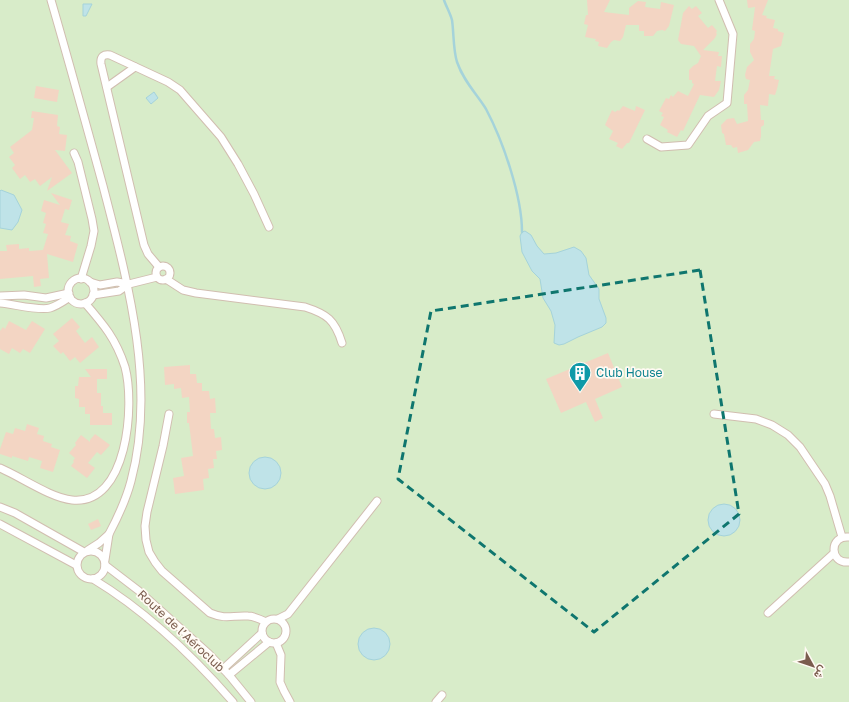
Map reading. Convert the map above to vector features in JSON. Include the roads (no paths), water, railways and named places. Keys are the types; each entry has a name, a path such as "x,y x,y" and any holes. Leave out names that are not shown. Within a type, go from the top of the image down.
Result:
{"street":[{"path":"0,524 76,565 80,574 84,578 94,579 102,574 109,534 124,504 131,481 140,420 139,359 127,284 84,118 51,0"},
{"path":"647,139 661,147 688,145 708,116 727,103 733,34 719,0"},
{"path":"159,267 148,254 144,245 101,60 102,56 110,55 168,82 180,90 221,137 248,182 269,227"},
{"path":"107,87 135,67"},
{"path":"74,153 78,162 94,231 81,279"},
{"path":"159,267 166,266 169,269 169,276 166,279"},
{"path":"157,276 156,270 159,267"},
{"path":"0,303 50,308 60,304 69,295 69,289 73,282 81,279 100,285 117,282 127,284 157,276 160,279 166,279 183,290 196,293 305,307 318,311 329,319 338,329 342,343"},
{"path":"69,295 78,304 85,303 93,295 93,288 90,282"},
{"path":"93,295 119,291 127,284"},
{"path":"0,296 24,295 46,298 69,295"},
{"path":"0,468 60,498 84,500 102,490 111,479 122,459 128,419 128,389 125,369 114,340 85,303"},
{"path":"169,414 145,526 149,552 162,571 210,613 219,616 248,616 258,618 266,622"},
{"path":"714,414 756,419 772,425 788,435 800,447 824,484 846,537 836,542 833,549 834,553 839,560 848,562"},
{"path":"290,702 280,682 281,654 273,643 266,640 262,633 262,627 271,619 278,619 288,614 377,501"},
{"path":"0,507 86,551 92,550 100,553 105,562"},
{"path":"76,565 78,558 86,551 99,544 109,534"},
{"path":"768,613 834,553"},
{"name":"Route de l’Aéroclub","path":"105,562 168,617 223,669 251,702"},
{"name":"Route de l’Aéroclub","path":"94,579 130,603 165,633 198,664 233,702"},
{"path":"229,675 273,643 280,642 285,637 288,614"},
{"path":"278,619 286,626"},
{"path":"223,669 262,633"},
{"path":"436,702 442,695"}],"water":[{"path":"83,4 92,4 86,16 83,16"},
{"path":"154,92 158,98 151,104 146,98"},
{"path":"1,190 14,195 22,210 18,222 12,230 0,228"},
{"path":"525,231 531,235 537,246 544,254 556,253 574,247 581,251 586,258 589,275 599,289 599,299 606,318 606,323 602,327 564,344 559,345 554,343 555,325 551,311 543,298 540,279 532,271 522,252 520,236 522,232"},
{"path":"262,457 268,457 278,464 281,473 280,479 274,486 268,489 262,489 252,482 249,476 249,470 256,460"},
{"path":"721,504 727,504 736,508 740,520 736,532 727,536 721,536 712,532 708,523 708,517 712,508"},
{"path":"371,628 377,628 387,635 390,644 389,650 383,657 377,660 371,660 361,653 358,647 358,641 365,631"}],"waterway":[{"path":"444,0 452,20 454,47 457,62 467,81 486,109 505,152 519,202 522,232"}],"place":[{"name":"Club House","path":"580,392"}]}
